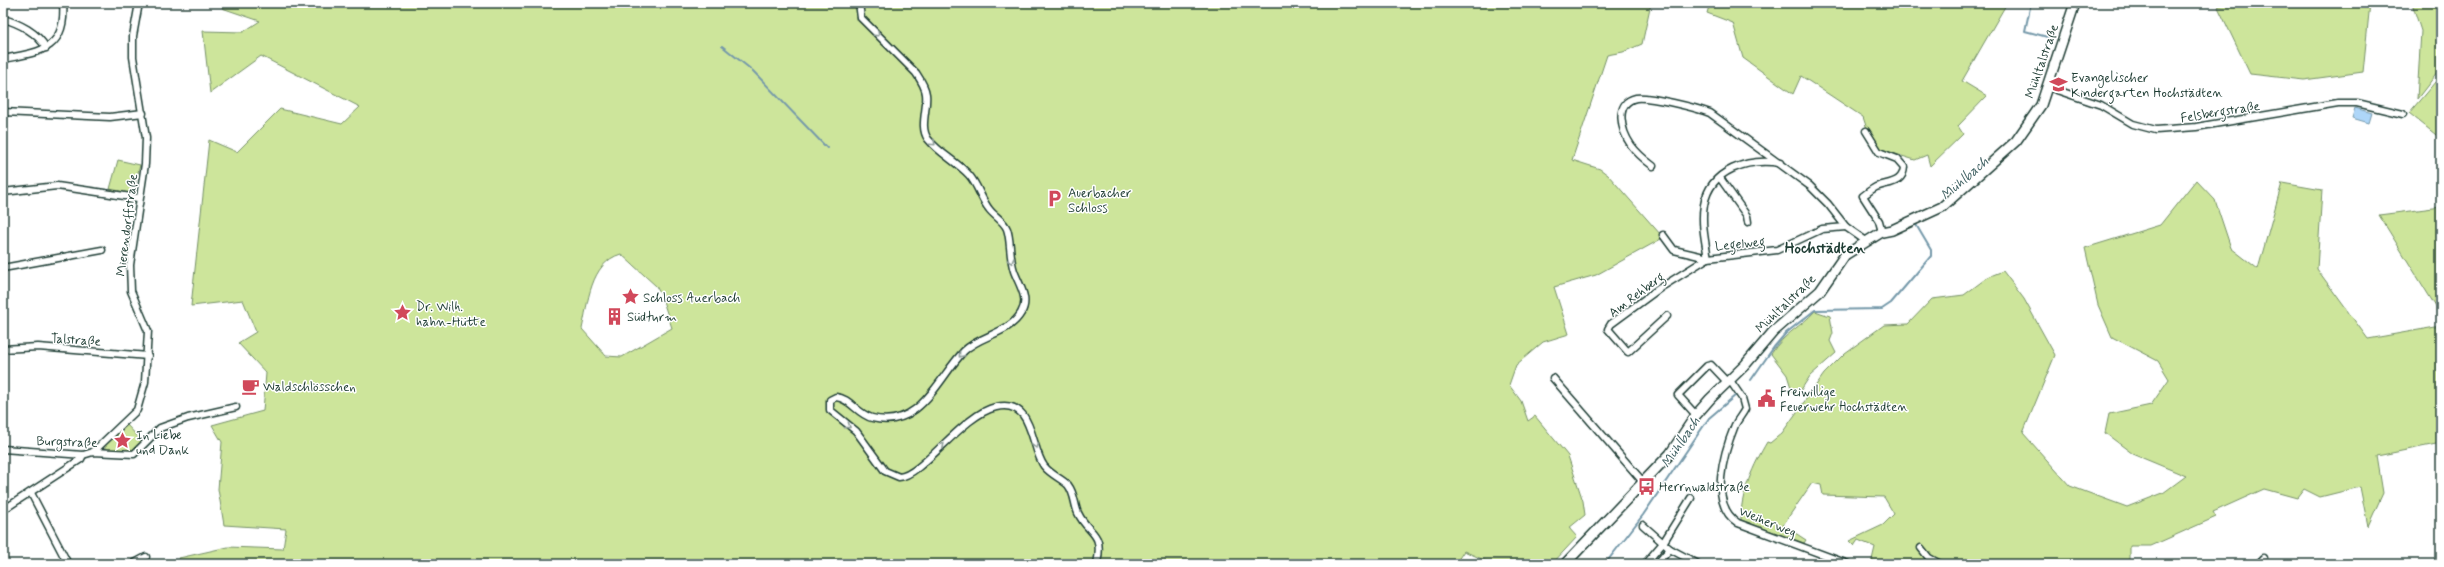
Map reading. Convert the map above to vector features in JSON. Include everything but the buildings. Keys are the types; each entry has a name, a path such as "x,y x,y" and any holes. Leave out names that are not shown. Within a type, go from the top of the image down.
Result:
{"main road":[{"name":"Mühltalstraße","path":"1565,564 1644,483 1670,454 1696,415 1751,359 1773,332 1820,291 1845,254 1882,232 1892,230 1942,207 1965,188 1992,160 2016,141 2041,105 2075,3"}],"street":[{"path":"3,59 35,54 56,41 62,29 63,3"},
{"name":"Mierendorffstraße","path":"93,452 137,410 145,382 148,356 148,331 131,291 130,265 138,198 145,164 146,138 143,113 132,57 133,36 139,3"},
{"path":"859,3 861,18 916,73 922,82 926,93 924,126 928,139 970,177 982,198 999,221 1003,223 1008,233 1010,259 1023,294 1024,307 1016,320 1001,331 984,337 968,347 934,392 906,414 892,418 871,418 858,412 843,398 836,397 830,400 828,407 835,417 860,436 885,471 899,477 913,473 952,436 984,412 1001,406 1018,411 1026,418 1031,427 1042,462 1049,472 1072,490 1078,514 1095,534 1099,549 1097,564"},
{"path":"3,19 13,22 41,38 46,48"},
{"name":"Felsbergstraße","path":"2048,87 2101,105 2132,124 2156,130 2196,127 2338,103 2357,103 2403,114"},
{"path":"1653,166 1631,144 1622,123 1622,110 1630,100 1641,98 1700,109 1717,118 1781,163 1828,204 1846,227 1866,241"},
{"path":"3,112 110,117 143,113"},
{"path":"1866,131 1879,152 1897,159 1904,167 1902,177 1898,180 1876,187 1863,196 1879,221 1882,232"},
{"path":"1757,161 1759,147"},
{"path":"1708,258 1704,234 1704,204 1708,194 1720,178 1740,164 1757,161 1781,163"},
{"path":"1720,178 1747,216 1748,222"},
{"path":"3,192 57,186 138,198"},
{"name":"Legelweg","path":"1663,235 1674,250 1708,258 1777,250 1822,229 1846,227"},
{"path":"3,268 102,250"},
{"name":"Am Rehberg","path":"1667,316 1628,352 1608,329 1611,324 1660,288 1708,258"},
{"name":"Talstraße","path":"3,349 45,348 148,356"},
{"path":"1696,415 1678,395 1707,366 1710,365 1728,381"},
{"path":"1553,378 1644,483"},
{"name":"Weiherweg","path":"1728,381 1742,398 1745,409 1735,426 1721,468 1722,491 1727,512 1738,523 1771,534 1848,564"},
{"name":"Burgstraße","path":"3,449 83,455 93,452 134,454 160,428 188,418 236,407"},
{"path":"3,510 81,459 83,455"},
{"path":"31,492 68,564"},
{"path":"1645,564 1663,543 1691,498"},
{"path":"1643,525 1670,549 1698,564"},
{"path":"1921,548 1928,558 1940,564"},
{"path":"1657,564 1670,549"},
{"path":"133,564 146,557"},
{"path":"2258,564 2264,558"}],"green space":[{"path":"226,3 1651,3 1642,44 1623,52 1607,55 1572,160 1600,169 1608,175 1661,235 1661,239 1596,275 1554,287 1569,334 1543,342 1516,365 1509,385 1521,401 1528,421 1535,416 1568,456 1583,501 1585,515 1569,528 1577,537 1552,564 1493,564 1464,551 1455,564 182,564 179,558 228,547 283,549 286,529 224,525 218,489 222,442 212,425 263,411 266,373 238,343 256,332 243,300 191,306 209,140 237,152 280,109 342,124 360,107 261,56 210,93 203,31 243,32 260,21 222,8","holes":["621,254 656,286 661,295 672,328 622,357 606,356 582,329 592,285 603,266 611,259"]},
{"path":"1710,3 2007,3 1962,81 1987,96 1958,126 1963,134 1930,166 1927,155 1915,160 1879,149 1871,141 1863,117 1801,76 1793,94 1743,58 1733,23 1707,13"},
{"path":"2224,3 2370,3 2363,72 2304,80 2250,74 2218,7"},
{"path":"2412,3 2441,3 2441,68 2417,99 2421,31"},
{"path":"2441,75 2441,139 2409,113"},
{"path":"118,160 140,165 133,191 129,193 110,189"},
{"path":"2196,180 2215,200 2231,248 2258,269 2282,183 2322,190 2317,269 2368,339 2441,326 2441,443 2377,456 2383,493 2368,526 2360,487 2320,497 2304,489 2297,498 2264,489 2213,512 2216,517 2151,546 2130,546 2130,564 2036,564 2033,562 2029,564 1871,564 1875,547 1858,540 1854,546 1849,541 1883,525 1894,514 1884,497 1823,495 1821,485 1812,483 1783,525 1806,540 1804,543 1741,520 1741,510 1745,490 1757,460 1767,442 1770,443 1782,433 1824,374 1845,353 1884,325 1908,324 1932,299 1964,295 1988,277 2003,271 2024,299 2055,355 2023,433 2070,486 2127,507 2163,493 2186,476 2133,454 2105,433 2109,414 2151,405 2169,379 2158,361 2112,337 2098,305 2085,248 2160,225"},
{"path":"2441,207 2441,315 2379,215"},
{"path":"1815,311 1830,316 1833,333 1830,341 1836,353 1810,376 1799,393 1793,394 1787,375 1771,354 1776,346 1787,335 1810,317"},
{"path":"126,424 142,441 132,452 107,450 103,445"}],"water":[{"path":"2355,108 2372,113 2369,123 2352,118"}],"waterway":[{"name":"Mühlbach","path":"2031,3 2025,31 2051,38"},
{"path":"722,46 753,71 827,148"},
{"name":"Mühlbach","path":"1960,197 1968,189"},
{"name":"Mühlbach","path":"1751,380 1774,347 1786,333 1815,310 1882,309 1891,303 1931,256 1931,250 1915,223"},
{"name":"Mühlbach","path":"1605,564 1643,515 1709,418 1736,395"}],"place":[{"name":"Evangelischer Kindergarten Hochstädten","path":"2058,84"},
{"name":"Auerbacher Schloss","path":"1055,199"},
{"name":"Schloss Auerbach","path":"630,297"},
{"name":"Dr. Wilh. hahn-Hütte","path":"403,313"},
{"name":"Südturm","path":"614,316"},
{"name":"Waldschlösschen","path":"250,386"},
{"name":"Freiwillige Feuerwehr Hochstädten","path":"1767,398"},
{"name":"In Liebe und Dank","path":"123,441"},
{"name":"Herrnwaldstraße","path":"1646,486"}],"district":[{"name":"Hochstädten","path":"1825,248"}]}
